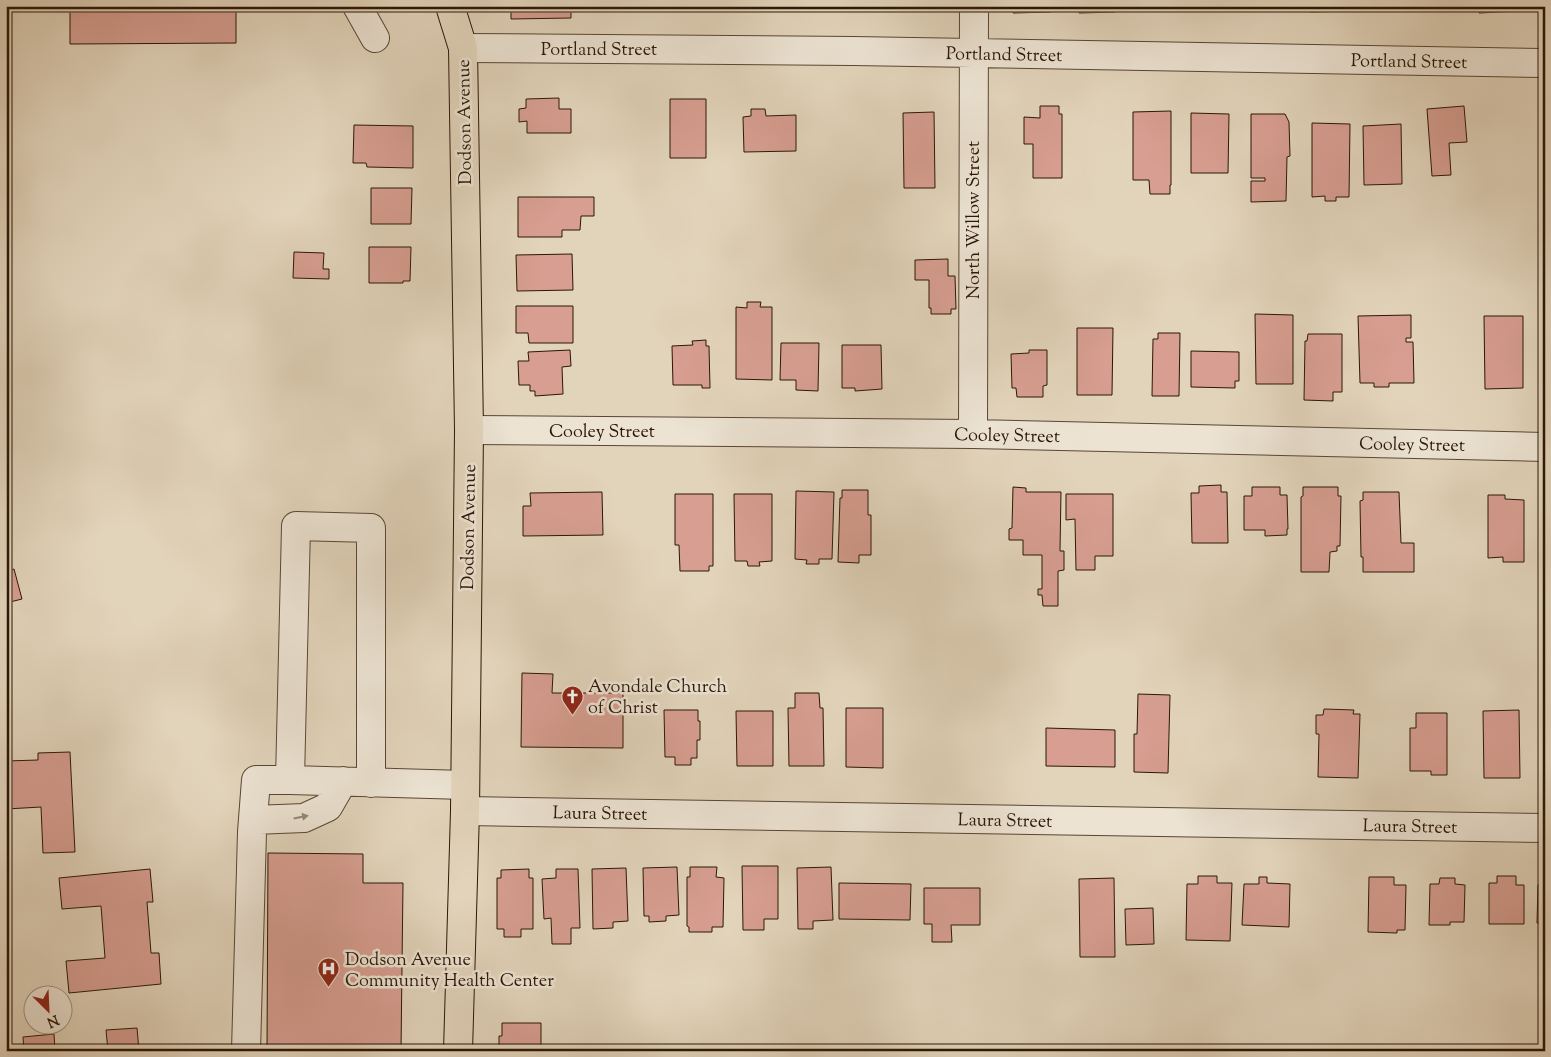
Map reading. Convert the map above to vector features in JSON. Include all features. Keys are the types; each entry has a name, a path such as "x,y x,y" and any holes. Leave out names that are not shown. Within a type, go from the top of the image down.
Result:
{"main road":[{"name":"Dodson Avenue","path":"450,6 463,48 469,430 465,798 458,1051"}],"street":[{"path":"357,6 375,38"},
{"name":"North Willow Street","path":"973,434 974,6"},
{"name":"Portland Street","path":"463,48 843,51 1545,63"},
{"name":"Cooley Street","path":"469,430 973,434 1545,447"},
{"path":"290,780 296,526 371,528 371,782"},
{"name":"Laura Street","path":"253,820 256,780 290,780 371,782 465,798 1545,828"},
{"path":"246,1051 253,820 304,818 328,807 343,782"}],"building":[{"path":"70,6 236,6 236,43 70,44"},
{"path":"511,6 571,6 571,18 511,19"},
{"path":"767,6 767,7 731,7"},
{"path":"1013,6 1051,6 1051,12 1013,13"},
{"path":"1079,6 1115,6 1115,12 1079,13"},
{"path":"1310,6 1347,6 1347,11 1310,12"},
{"path":"1479,6 1517,6 1518,11 1479,13"},
{"path":"559,98 559,109 571,109 571,133 527,133 527,121 519,122 519,109 526,108 526,99"},
{"path":"670,99 706,99 706,158 670,158"},
{"path":"1040,106 1059,106 1059,114 1062,114 1062,178 1033,178 1033,144 1024,144 1024,117 1040,118"},
{"path":"1464,106 1467,142 1449,143 1451,175 1432,176 1427,109"},
{"path":"751,109 765,109 766,116 796,115 796,151 744,152 743,117 751,116"},
{"path":"1171,111 1170,194 1150,194 1149,180 1133,180 1133,112"},
{"path":"934,112 935,188 904,188 903,113"},
{"path":"1191,113 1229,114 1228,173 1191,173"},
{"path":"1251,114 1285,114 1289,122 1290,156 1287,157 1286,201 1251,202 1251,181 1265,181 1265,178 1251,178"},
{"path":"1312,123 1350,124 1349,197 1336,197 1336,201 1325,201 1325,196 1312,197"},
{"path":"1401,124 1402,184 1364,185 1363,126"},
{"path":"354,125 413,126 413,168 367,167 366,163 353,163"},
{"path":"371,188 412,188 411,224 371,224"},
{"path":"518,197 594,197 594,216 581,216 580,230 562,230 562,237 518,237"},
{"path":"369,247 411,247 410,281 403,281 403,283 369,283"},
{"path":"294,252 324,253 323,269 329,269 329,279 293,278"},
{"path":"572,254 573,290 517,291 516,255"},
{"path":"948,259 948,276 955,276 956,309 951,309 951,314 931,314 931,308 929,308 929,280 915,280 915,260"},
{"path":"747,302 761,302 760,307 772,307 772,380 736,379 736,307 747,308"},
{"path":"516,306 573,306 573,343 529,343 528,333 516,333"},
{"path":"1255,314 1293,315 1293,384 1256,384"},
{"path":"1411,315 1411,338 1406,338 1406,342 1413,342 1414,383 1389,383 1389,387 1374,387 1374,383 1360,383 1358,316"},
{"path":"1484,316 1523,316 1523,388 1485,389"},
{"path":"1077,328 1113,328 1112,395 1077,395"},
{"path":"1158,333 1180,333 1179,396 1152,396 1153,339 1158,339"},
{"path":"1308,334 1342,334 1342,392 1333,392 1333,401 1304,400 1305,341 1307,341"},
{"path":"706,340 706,346 709,346 710,388 702,388 702,385 673,385 672,346 693,345 692,341"},
{"path":"781,343 819,343 818,391 796,390 796,380 780,380"},
{"path":"842,345 881,345 882,389 855,391 855,388 842,388"},
{"path":"570,350 571,366 562,367 563,394 535,396 535,391 530,391 530,385 519,385 518,361 529,361 528,352"},
{"path":"1029,350 1047,350 1047,385 1043,386 1043,397 1017,397 1016,388 1012,388 1011,354 1029,353"},
{"path":"1191,351 1239,352 1239,381 1235,381 1235,388 1191,387"},
{"path":"1221,485 1221,492 1227,492 1228,543 1192,543 1191,493 1199,493 1199,486"},
{"path":"1013,487 1026,488 1026,492 1061,492 1060,551 1064,551 1064,570 1058,571 1058,606 1043,606 1042,595 1038,595 1038,589 1042,589 1042,555 1023,555 1023,540 1009,540 1009,529 1012,528"},
{"path":"1252,487 1280,487 1280,495 1287,495 1287,535 1265,536 1265,530 1244,530 1244,496 1252,496"},
{"path":"1303,487 1338,487 1338,496 1341,496 1340,546 1337,546 1337,551 1330,552 1329,572 1301,572 1301,497 1303,496"},
{"path":"842,490 868,490 868,515 871,515 871,555 859,555 859,563 838,562 840,498 842,498"},
{"path":"796,491 834,492 832,559 819,559 819,564 806,564 807,560 795,559"},
{"path":"602,492 603,535 523,536 523,506 531,506 530,493"},
{"path":"1363,492 1399,492 1401,543 1414,543 1414,572 1363,572 1360,501 1363,500"},
{"path":"675,494 713,494 713,566 709,566 709,571 680,571 679,545 675,545"},
{"path":"734,494 772,494 772,561 759,562 760,566 748,566 747,561 735,561"},
{"path":"1066,494 1113,494 1113,556 1095,556 1095,570 1076,570 1075,519 1066,520"},
{"path":"1488,495 1505,495 1505,499 1524,500 1524,562 1503,562 1503,557 1488,558"},
{"path":"6,566 8,571 14,569 22,599 6,603"},
{"path":"522,673 553,674 552,693 623,693 623,748 521,747"},
{"path":"795,693 819,693 820,708 823,708 824,766 789,766 788,708 795,708"},
{"path":"1138,694 1170,695 1168,773 1134,772 1134,734 1137,734"},
{"path":"846,708 883,708 883,768 846,767"},
{"path":"1324,709 1354,710 1353,714 1360,714 1358,778 1318,777 1319,734 1316,734 1316,715 1323,715"},
{"path":"664,710 698,710 700,740 697,740 697,758 691,758 691,765 675,765 675,757 665,757"},
{"path":"1519,710 1520,778 1484,778 1483,711"},
{"path":"736,711 773,711 773,766 737,766"},
{"path":"1416,713 1447,713 1447,775 1431,775 1431,771 1410,771 1410,728 1416,728"},
{"path":"1543,716 1545,716 1545,769 1542,769"},
{"path":"1046,728 1115,730 1115,767 1046,766"},
{"path":"70,752 75,852 43,853 41,807 6,809 6,761 38,760 38,753"},
{"path":"268,853 363,854 363,883 403,883 401,1051 267,1051"},
{"path":"742,866 778,866 778,919 764,919 764,930 743,930"},
{"path":"677,867 679,915 666,916 666,921 649,922 649,916 644,916 643,868"},
{"path":"690,867 717,867 716,877 724,878 723,927 712,927 712,932 689,932 689,927 687,926 687,877 690,877"},
{"path":"831,867 833,920 813,921 813,929 798,929 797,868"},
{"path":"626,868 628,921 613,922 613,928 593,929 592,869"},
{"path":"150,869 153,902 147,902 151,953 159,953 161,984 72,993 72,984 68,984 66,961 105,958 101,906 62,909 59,878"},
{"path":"529,869 529,878 533,878 533,929 521,929 521,937 504,937 504,929 497,929 497,878 501,878 501,870"},
{"path":"556,869 578,869 580,928 571,928 571,944 552,944 551,918 544,919 542,879 556,878"},
{"path":"1198,876 1217,876 1217,883 1232,883 1230,941 1186,940 1187,884 1198,884"},
{"path":"1497,876 1516,876 1516,885 1524,885 1524,924 1489,924 1489,883 1497,883"},
{"path":"1259,877 1267,877 1267,883 1290,884 1289,927 1242,925 1244,884 1259,884"},
{"path":"1369,877 1394,877 1394,885 1406,885 1405,930 1397,930 1397,933 1368,932"},
{"path":"1114,878 1115,957 1080,957 1079,879"},
{"path":"1440,878 1455,878 1455,884 1465,885 1464,922 1450,922 1450,925 1429,925 1430,884 1439,884"},
{"path":"1540,878 1545,878 1545,924 1537,923 1538,885 1540,884"},
{"path":"839,883 911,884 910,920 839,919"},
{"path":"924,888 980,888 980,925 951,925 952,942 932,942 932,924 924,924"},
{"path":"1153,908 1154,944 1126,945 1125,909"},
{"path":"502,1023 541,1023 541,1051 499,1051 499,1036 502,1036"},
{"path":"137,1028 139,1051 108,1051 106,1030"},
{"path":"54,1034 55,1051 24,1051 23,1037"}],"place":[{"name":"Avondale Church of Christ","path":"572,715"},
{"name":"Dodson Avenue Community Health Center","path":"329,988"}]}
